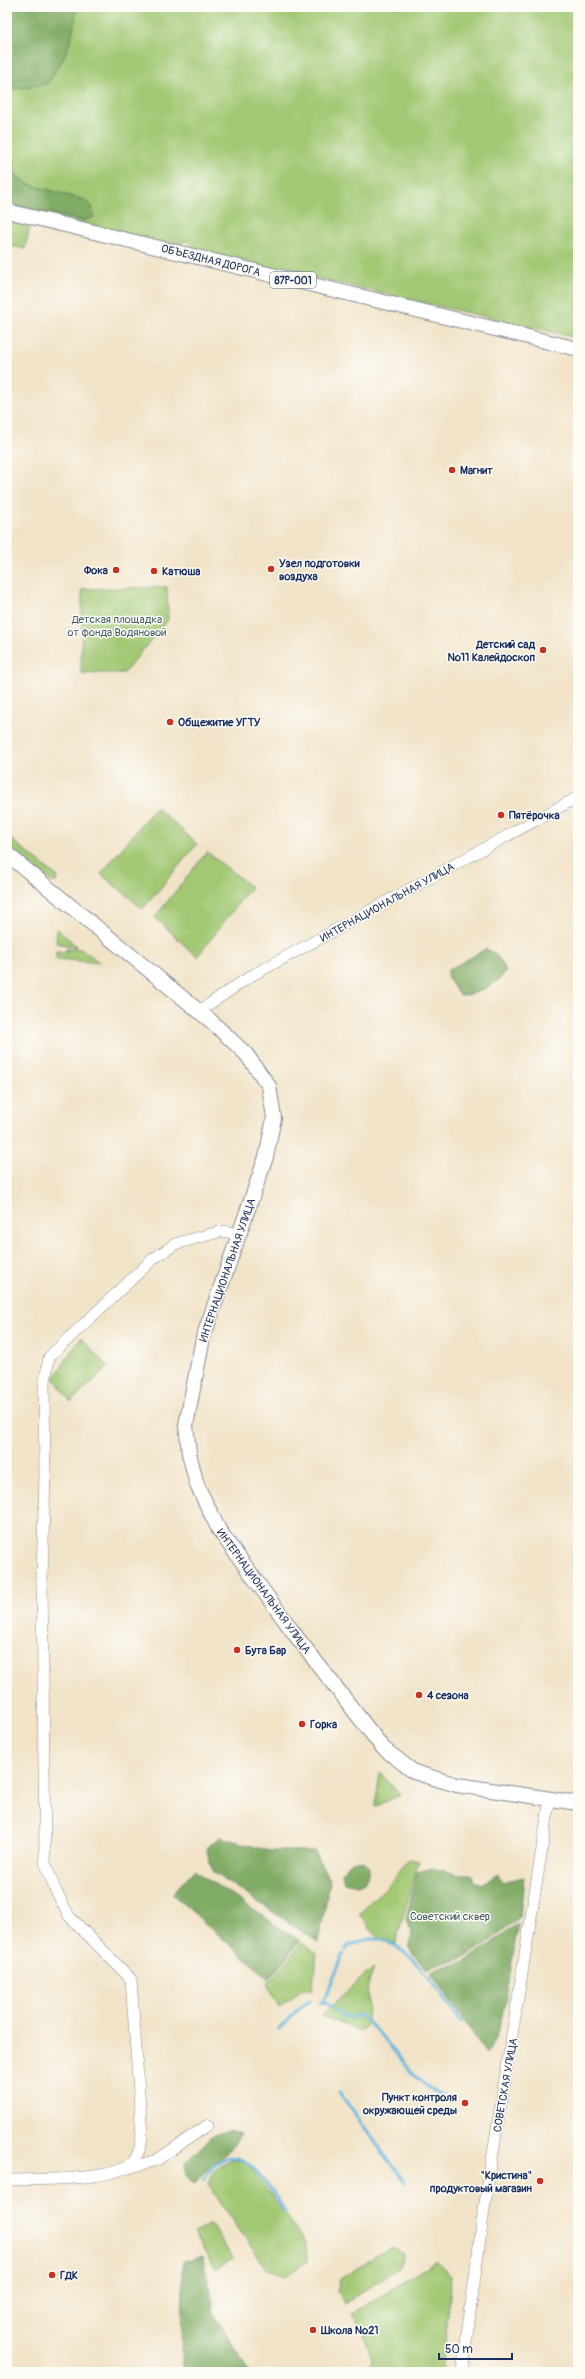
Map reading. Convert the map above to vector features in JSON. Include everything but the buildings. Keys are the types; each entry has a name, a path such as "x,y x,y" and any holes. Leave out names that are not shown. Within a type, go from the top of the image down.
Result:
{"main road":[{"name":"ОБЪЕЗДНАЯ ДОРОГА","path":"7,211 578,349"},
{"name":"ИНТЕРНАЦИОНАЛЬНАЯ УЛИЦА","path":"7,854 199,1011 246,1054 269,1086 274,1118 266,1158 203,1338 186,1425 189,1453 197,1485 219,1530 299,1640 384,1748 414,1772 457,1785 578,1803"}],"street":[{"name":"ИНТЕРНАЦИОНАЛЬНАЯ УЛИЦА","path":"199,1011 251,976 578,797"},
{"path":"120,2171 132,2162 140,2148 142,2136 131,1979 69,1916 55,1889 46,1862 42,1578 45,1475 44,1387 49,1357 153,1259 175,1244 222,1231 240,1234"},
{"name":"СОВЕТСКАЯ УЛИЦА","path":"462,2372 484,2209 550,1799"},
{"path":"7,2180 79,2178 120,2171 157,2160 208,2125"}],"green space":[{"path":"7,7 73,7 76,12 67,50 59,66 47,84 7,90"},
{"path":"73,7 578,7 578,338 198,251 188,241 171,244 7,206 7,203 83,221 84,200 27,184 15,174 11,143 7,139 7,90 21,86 31,88 76,12"},
{"path":"7,139 11,143 15,174 28,184 84,200 92,206 94,217 83,221 7,203"},
{"path":"7,221 30,225 25,249 7,245"},
{"name":"Детская площадка от фонда Водяновой","path":"167,587 168,620 124,673 81,673 82,589"},
{"path":"156,807 197,844 143,909 101,874"},
{"path":"7,836 58,877 57,881 53,883 7,845"},
{"path":"207,852 251,887 197,957 155,917"},
{"path":"57,928 77,947 56,943"},
{"path":"66,949 82,949 100,963 56,959 56,951 66,952"},
{"path":"486,949 496,955 506,971 498,981 485,989 471,994 459,995 447,976 448,970"},
{"path":"81,1338 108,1367 71,1402 54,1378"},
{"path":"380,1772 400,1795 375,1807"},
{"path":"220,1837 270,1851 315,1851 330,1882 318,1942 213,1872 206,1848"},
{"path":"408,1859 419,1861 395,1944 378,1938 359,1914 394,1879"},
{"path":"355,1860 364,1861 369,1867 366,1881 358,1885 344,1882 342,1873 347,1866"},
{"name":"Советский сквер","path":"432,1868 460,1875 473,1875 473,1881 482,1884 498,1874 502,1882 524,1877 520,1917 486,1944 471,1953 454,1961 437,1964 427,1969 414,1956 409,1945 412,1932 406,1919 417,1872"},
{"path":"194,1870 300,1941 269,1979 172,1894"},
{"path":"518,1923 504,2009 494,2041 487,2054 430,1972 438,1968 462,1962 484,1949"},
{"path":"302,1943 317,1953 312,1990 301,1991 279,2007 268,1984"},
{"path":"374,1968 369,1982 367,2025 360,2031 321,2016 360,1979"},
{"path":"228,2130 240,2134 236,2142 200,2176 195,2183 187,2175 185,2163 212,2136"},
{"path":"233,2159 247,2162 306,2244 307,2261 286,2276 267,2270 208,2184 217,2168"},
{"path":"211,2224 233,2259 215,2270 194,2233"},
{"path":"392,2247 404,2255 400,2267 345,2303 337,2292 340,2279"},
{"path":"202,2257 214,2301 212,2311 250,2372 182,2372 183,2261"},
{"path":"436,2261 452,2276 442,2372 367,2372 372,2360 363,2331 352,2314"}],"waterway":[{"path":"346,1950 348,1946 368,1939 388,1942 401,1950 413,1960 435,1985 461,2022"},
{"path":"323,2002 344,1954"},
{"path":"279,2029 303,2005 310,2001"},
{"path":"320,2002 330,2006 347,2017 359,2015 382,2036 411,2072 422,2083 435,2092 450,2099"},
{"path":"339,2092 405,2183"},
{"path":"203,2180 215,2165 227,2158 238,2158 249,2164 259,2174 285,2211"}],"place":[{"name":"Магнит","path":"452,470"},
{"name":"Узел подготовки воздуха","path":"271,569"},
{"name":"Фока","path":"116,570"},
{"name":"Катюша","path":"154,571"},
{"name":"Детский сад №11 Калейдоскоп","path":"543,650"},
{"name":"Общежитие УГТУ","path":"170,722"},
{"name":"Пятёрочка","path":"501,815"},
{"name":"Бута Бар","path":"237,1650"},
{"name":"4 сезона","path":"419,1695"},
{"name":"Горка","path":"302,1724"},
{"name":"Пункт контроля окружающей среды","path":"465,2103"},
{"name":"\"Кристина\" продуктовый магазин","path":"540,2181"},
{"name":"ГДК","path":"52,2275"},
{"name":"Школа №21","path":"313,2330"}]}
